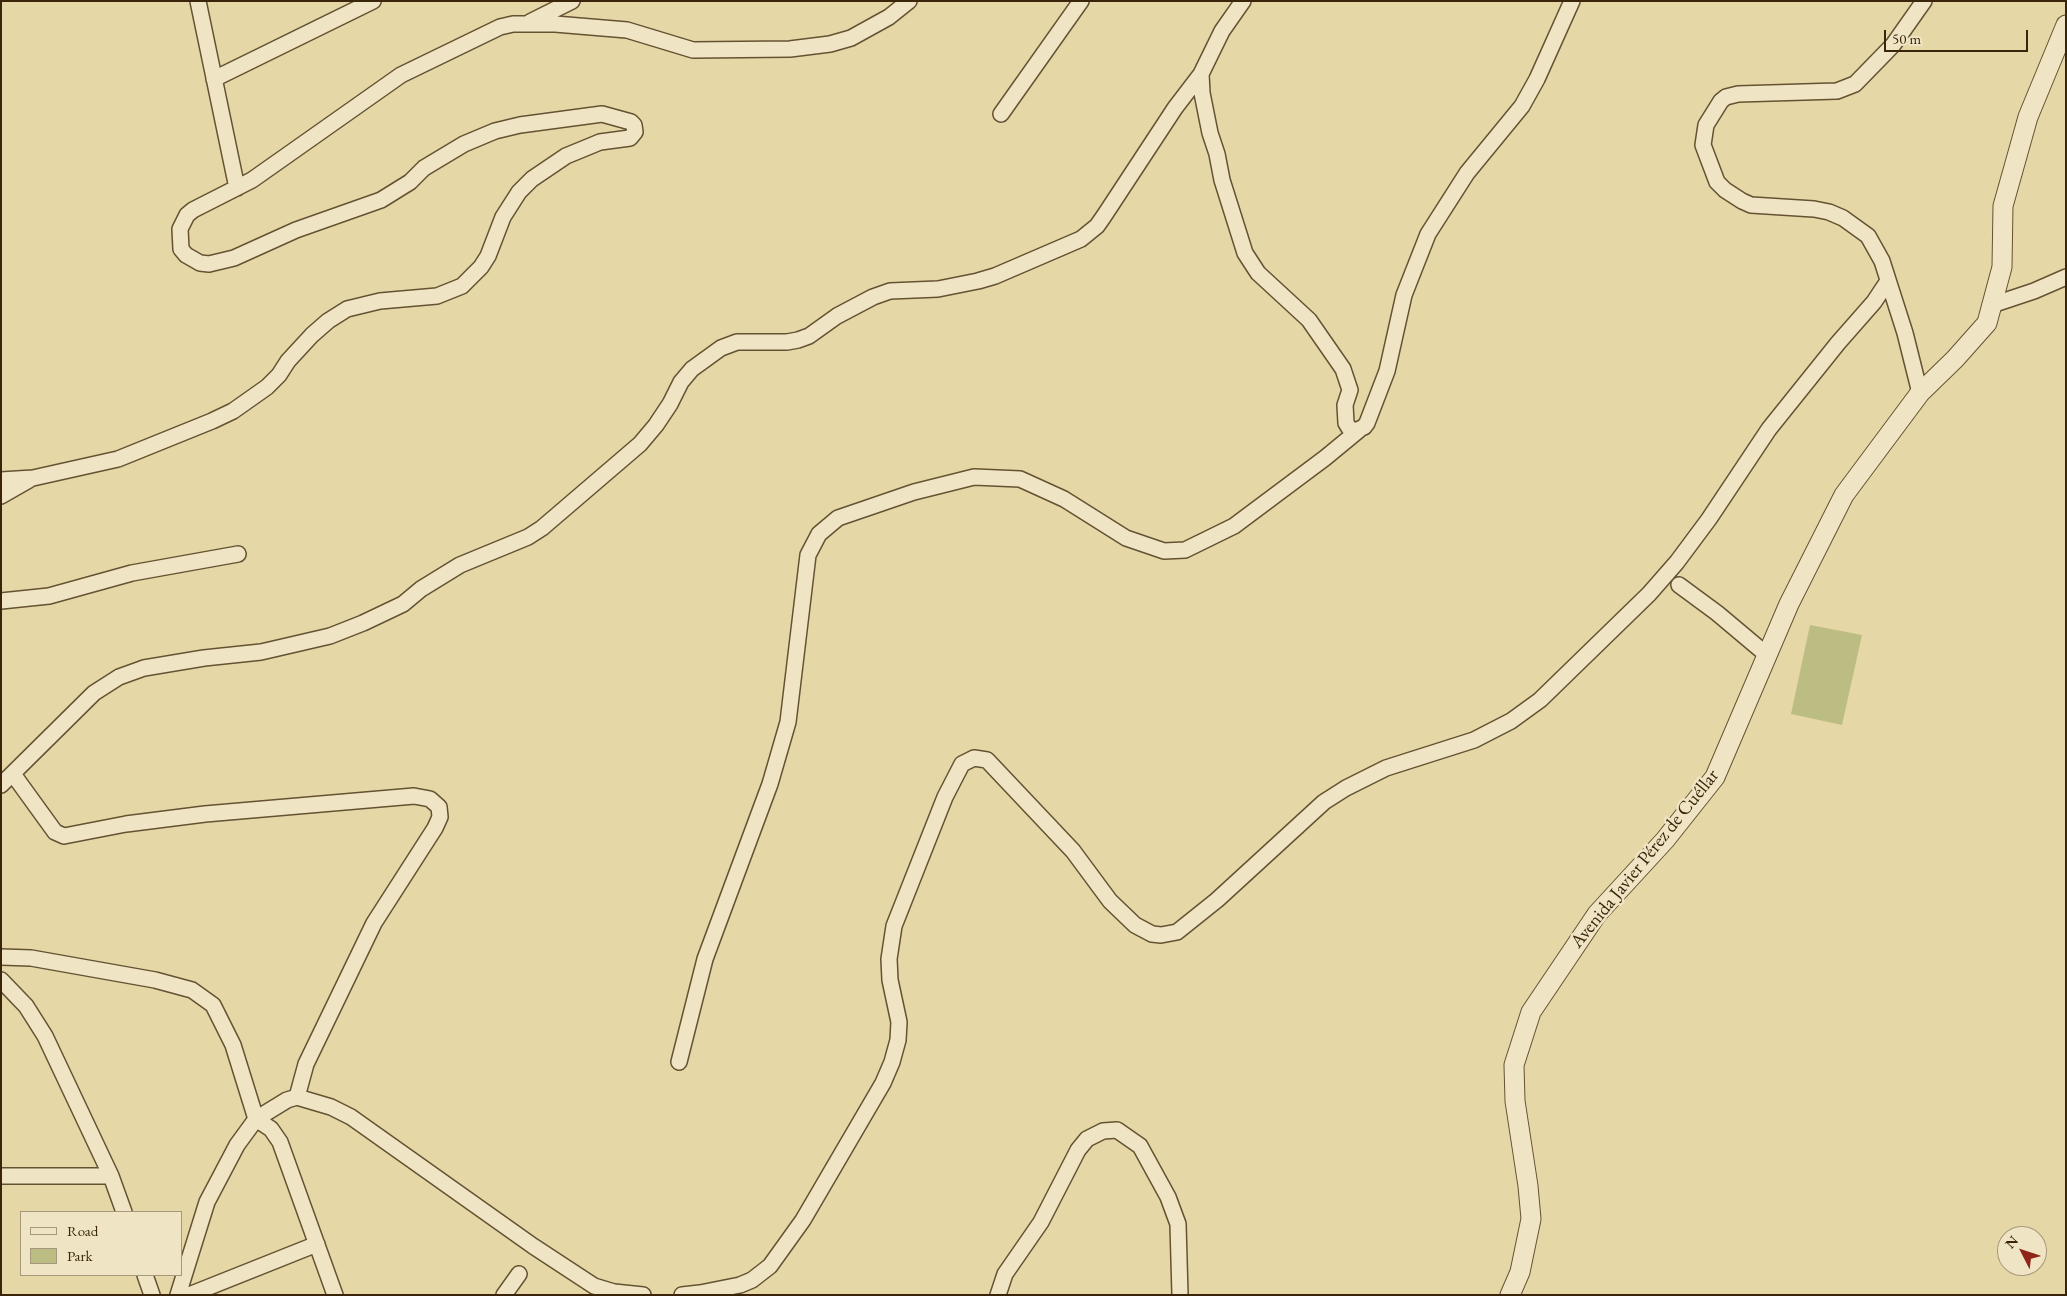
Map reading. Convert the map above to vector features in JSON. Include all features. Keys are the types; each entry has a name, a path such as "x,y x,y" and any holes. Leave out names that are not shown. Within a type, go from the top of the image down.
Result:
{"street":[{"path":"198,1 237,188"},
{"path":"214,79 373,1"},
{"path":"526,23 572,1"},
{"path":"1,480 33,478 118,459 212,422 253,398 279,375 312,334 347,309 380,301 437,296 462,286 481,267 488,256 503,217 519,192 532,179 566,156 600,142 630,138 636,129 631,122 602,114 520,124 495,131 464,144 424,168 410,182 382,200 296,230 234,258 209,264 192,260 181,249 180,229 187,215 199,206 252,180 401,75 500,27 526,23 627,30 693,50 790,49 830,44 851,38 889,17 909,1"},
{"path":"1000,114 1081,1"},
{"path":"1,785 94,693 119,677 144,668 204,658 261,652 330,636 364,623 403,604 460,565 528,537 542,528 640,444 656,425 687,375 706,357 721,348 737,342 787,342 798,340 809,336 856,304 873,297 890,291 938,289 978,281 995,276 1080,239 1097,226 1104,216 1175,108 1201,74 1222,31 1243,1"},
{"path":"679,1062 705,958 770,784 788,722 808,555 819,534 838,518 914,492 974,477 1020,479 1064,499 1126,538 1164,551 1185,550 1234,526 1325,458 1367,423 1387,371 1404,295 1428,234 1467,173 1522,106 1537,79 1572,1"},
{"path":"1920,393 1905,333 1882,261 1868,236 1856,226 1829,212 1814,209 1751,205 1742,201 1725,190 1717,182 1704,145 1706,126 1721,101 1726,97 1738,94 1837,91 1855,84 1893,45 1924,1"},
{"name":"Avenida Javier Pérez de Cuéllar","path":"1510,1295 1520,1272 1531,1219 1515,1101 1514,1064 1531,1012 1597,914 1665,840 1715,777 1789,604 1844,494 1920,393 1955,359 1987,323 2002,267 2003,206 2028,117 2066,25"},
{"path":"1201,74 1202,94 1210,133 1218,154 1222,180 1245,253 1258,274 1309,320 1344,369 1350,390 1345,405 1346,423 1352,430 1359,430"},
{"path":"1992,305 2034,291 2066,277"},
{"path":"682,1295 740,1285 752,1280 770,1266 804,1220 884,1083 898,1040 899,1022 890,980 890,959 894,926 945,796 962,764 974,758 987,760 1073,852 1110,901 1134,925 1152,934 1161,935 1177,932 1217,900 1324,802 1346,788 1386,768 1474,740 1511,721 1540,700 1649,594 1676,562 1709,520 1769,429 1838,343 1874,302 1888,281"},
{"path":"1,496 33,478"},
{"path":"1,601 49,596 132,573 238,554"},
{"path":"1679,585 1717,613 1766,655"},
{"path":"13,774 55,832 64,836 126,824 205,814 414,796 430,799 439,808 440,817 435,828 374,923 306,1064 297,1096"},
{"path":"1,957 31,958 155,980 192,990 213,1005 233,1044 256,1119 271,1129 280,1142 336,1295"},
{"path":"1,980 26,1006 45,1036 111,1176 124,1211"},
{"path":"178,1295 207,1202 237,1145 256,1119 297,1096 331,1107 351,1117 540,1252 594,1286 614,1292 643,1295"},
{"path":"998,1295 1005,1274 1041,1222 1078,1150 1087,1139 1102,1131 1117,1130 1140,1146 1168,1197 1178,1224 1180,1295"},
{"path":"1,1176 111,1176"},
{"path":"189,1295 317,1244"},
{"path":"504,1295 519,1274"},
{"path":"146,1276 152,1295"}],"green space":[{"path":"1810,625 1862,635 1842,725 1791,714"}]}
